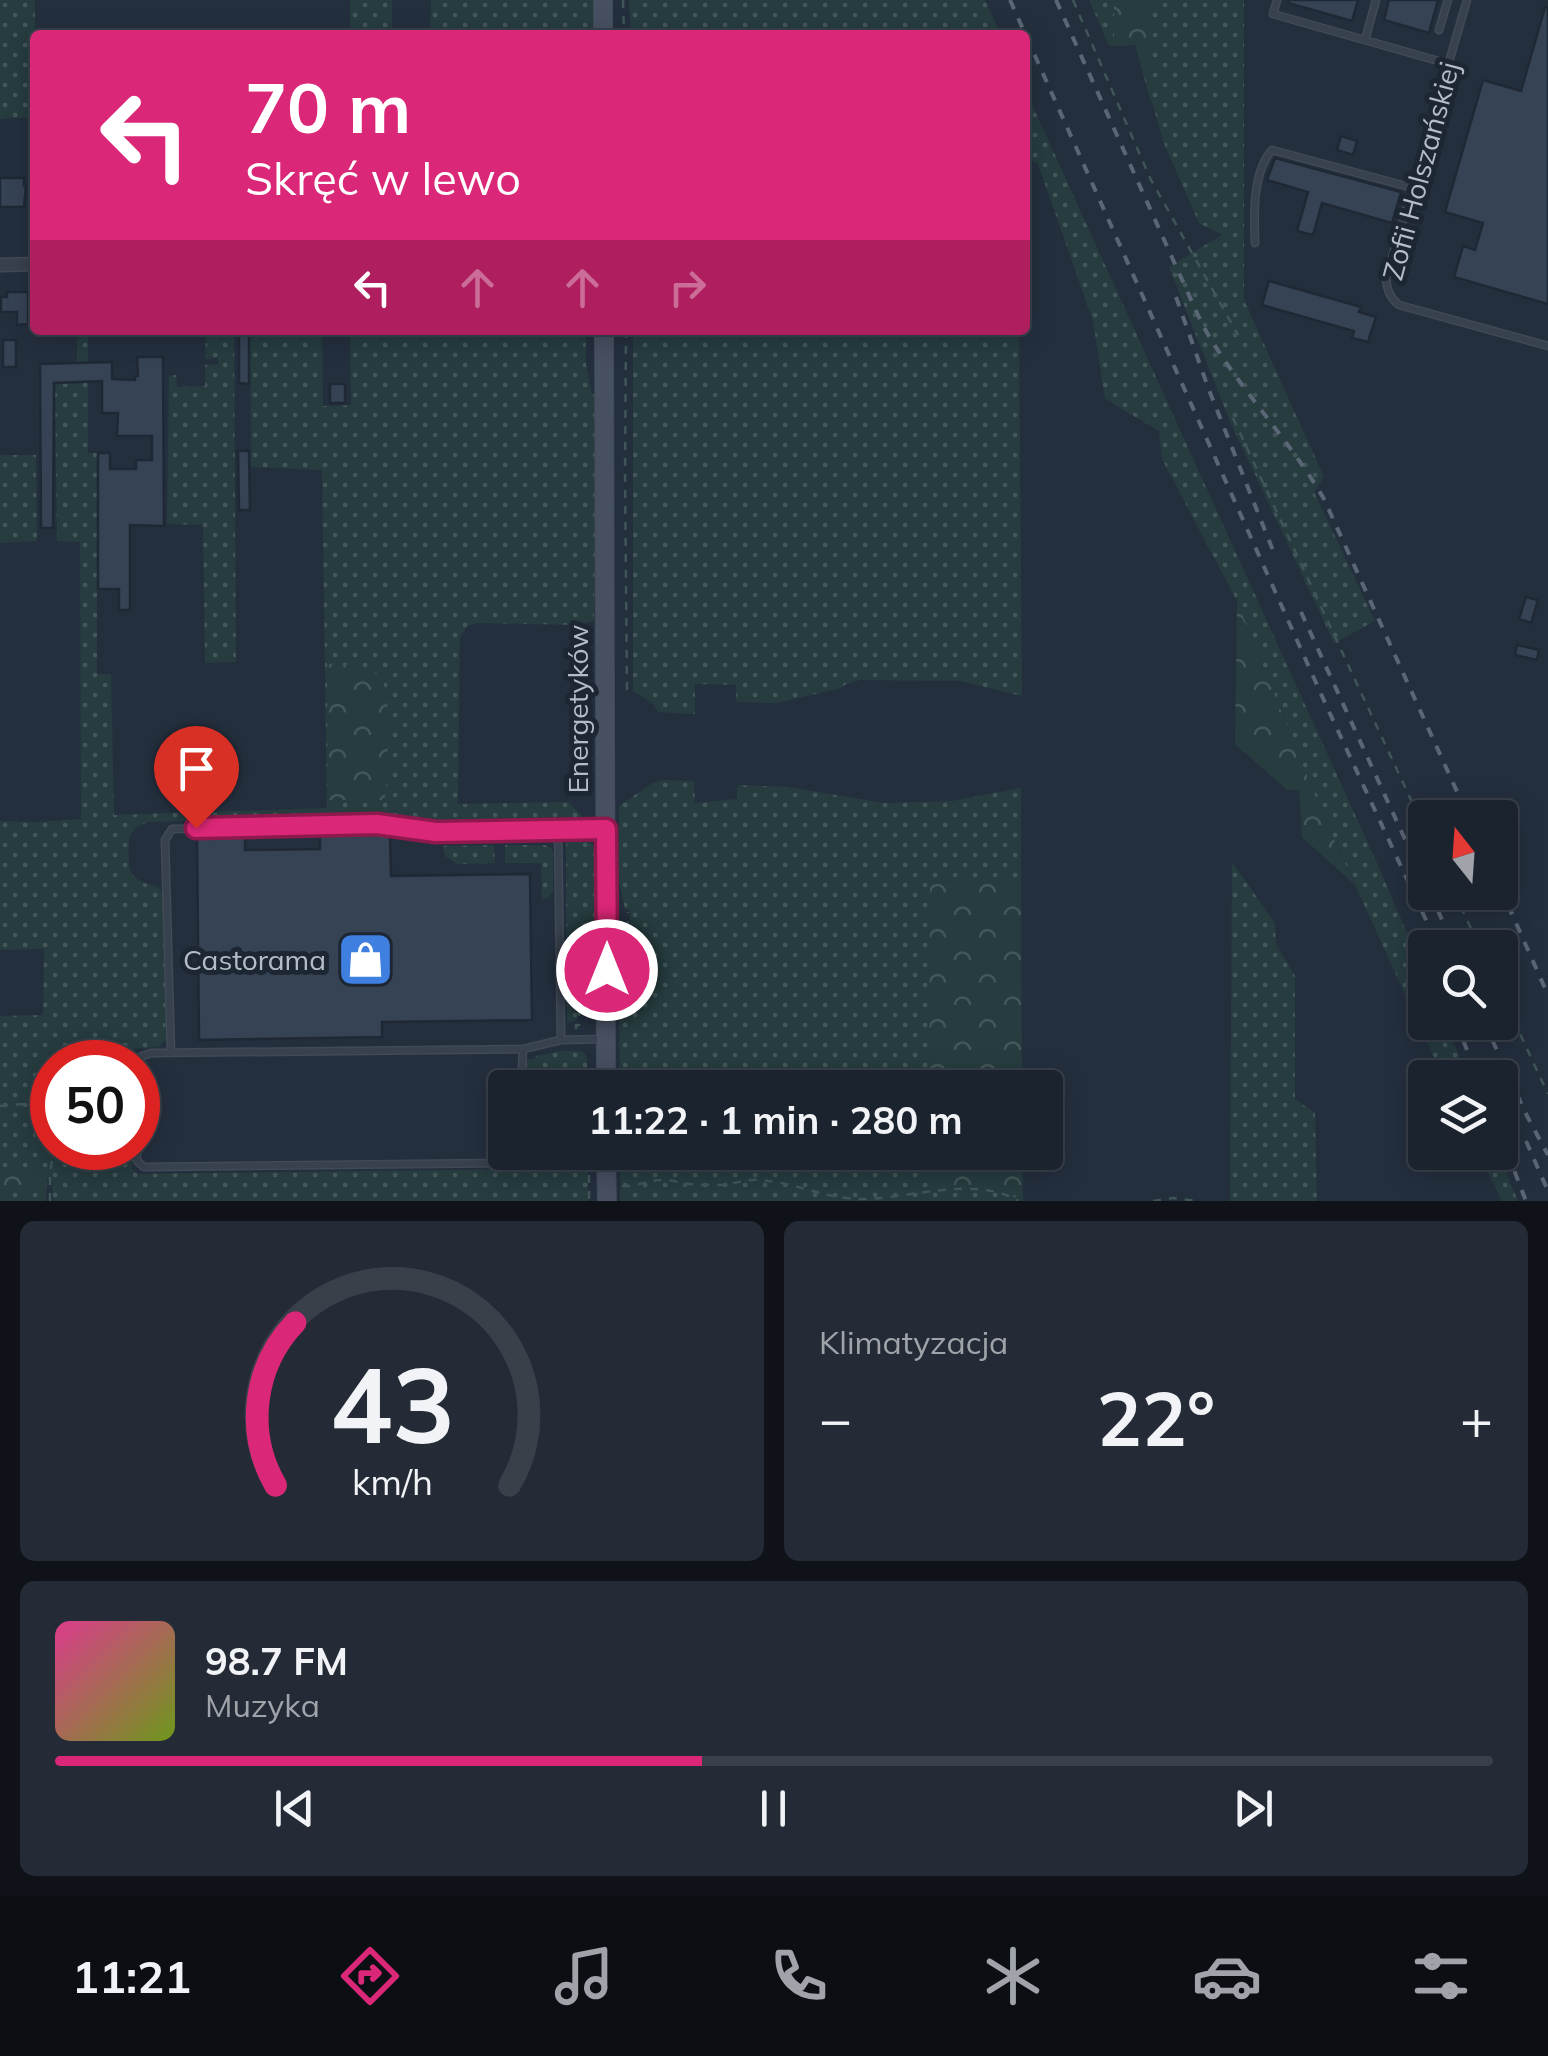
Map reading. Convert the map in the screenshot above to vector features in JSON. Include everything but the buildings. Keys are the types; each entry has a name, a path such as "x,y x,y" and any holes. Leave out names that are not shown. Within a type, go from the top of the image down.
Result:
{"main road":[{"path":"603,0 603,30"},
{"name":"Energetyków","path":"604,335 606,1070"}],"street":[{"path":"0,265 30,264"}],"lane":[{"path":"1277,0 1273,14 1449,64"},
{"path":"1364,40 1376,0"},
{"path":"1439,30 1448,0"},
{"name":"Zofii Holszańskiej","path":"1467,0 1386,278 1388,291 1399,304 1548,346"},
{"path":"1255,243 1254,196 1266,157 1272,150 1413,188"},
{"path":"170,1053 165,840 172,829 377,824 436,832 606,829"},
{"path":"558,830 561,1040"},
{"path":"160,1053 523,1049 561,1040 606,1039"},
{"path":"522,1070 523,1049"},
{"path":"160,1167 488,1163"}],"path":[{"path":"624,0 624,30"},
{"path":"1073,0 1150,178 1238,335"},
{"path":"626,335 627,692"},
{"path":"1233,418 1411,800"},
{"path":"1518,1030 1548,1094"},
{"path":"0,1106 30,1105"},
{"path":"50,1170 50,1201"},
{"path":"590,1170 590,1201"},
{"path":"606,1193 654,1180 725,1185 753,1179 781,1182 833,1197 862,1199 928,1191 986,1190 1018,1201"},
{"path":"1153,1201 1196,1201"}],"green space":[{"path":"0,0 35,0 35,30 30,30 30,117 0,119"},
{"path":"350,0 392,0 392,30 350,30"},
{"path":"431,0 596,0 596,30 430,30"},
{"path":"629,0 985,0 999,30 631,30"},
{"path":"1089,0 1244,0 1244,300 1324,477 1314,492 1375,621 1334,643 1229,419 1169,267 1222,235 1199,223 1165,146 1135,45 1109,46"},
{"path":"1114,0 1152,0 1151,103 1135,44 1114,46"},
{"path":"1030,100 1408,935 1408,1001 1322,813 1237,601 1162,459 1159,431 1105,399 1093,321 1038,164 1030,160"},
{"path":"77,335 88,335 88,453 97,453 97,674 111,674 114,815 327,808 322,470 251,467 250,335 322,335 323,406 351,405 350,335 586,335 586,364 592,394 597,395 594,621 575,625 467,626 460,638 458,804 568,802 586,820 443,824 387,815 148,822 135,828 129,838 131,871 164,894 166,1040 160,1045 160,1040 30,1040 30,1170 133,1170 138,1174 588,1170 588,1201 53,1201 52,1179 47,1178 46,1201 0,1201 0,1016 43,1015 44,949 0,950 0,821 81,819 80,542 57,541 55,383 77,382"},
{"path":"206,335 234,335 236,662 205,663 203,525 167,524 169,376 176,375 177,387 205,386 205,365 219,364 218,358 205,359"},
{"path":"633,335 1019,335 1022,696 960,681 860,680 777,703 736,702 736,685 695,684 695,714 658,712 652,703 633,691"},
{"path":"0,455 36,455 37,541 0,543"},
{"path":"1237,601 1354,884 1302,837 1299,790 1287,790 1235,744"},
{"path":"341,663 383,676 388,738 385,800 329,800 329,664"},
{"path":"662,780 694,781 695,803 737,799 737,785 788,787 884,803 952,801 1021,788 1021,884 930,881 929,1070 620,1070 619,1011 630,1010 630,910 625,909 619,881 619,806"},
{"path":"573,837 588,840 597,849 598,1001 577,1002 577,1020 567,1022 566,845"},
{"path":"494,845 495,863 457,864 445,856 443,846"},
{"path":"505,845 551,848 553,892 549,897 542,900 541,863 505,863"},
{"path":"1232,862 1275,923 1276,944 1295,976 1295,1099 1315,1113 1317,1201 1230,1201"},
{"path":"930,881 1021,884 1022,1070 929,1070"},
{"path":"1426,1040 1452,1040 1461,1060 1435,1060"},
{"path":"559,1051 582,1051 587,1057 587,1070 526,1070 526,1059"},
{"path":"0,1170 47,1170 46,1191 5,1188 0,1183"},
{"path":"620,1170 930,1170 930,1187 1000,1187 1025,1201 620,1201"},
{"path":"929,1170 1022,1170 1023,1200 1000,1187 929,1187"},
{"path":"1486,1170 1505,1170 1518,1201 1502,1201"}],"railway":[{"path":"1010,0 1023,30"},
{"path":"1056,0 1202,324 1324,499 1461,800"},
{"path":"1030,45 1431,930"},
{"path":"1176,297 1274,553"},
{"path":"1301,612 1408,846"},
{"path":"1438,910 1446,930"},
{"path":"1510,910 1548,995"},
{"path":"1463,1040 1471,1060"},
{"path":"1492,1040 1548,1155"},
{"path":"1526,1141 1548,1191"},
{"path":"1514,1170 1526,1201"}],"place":[{"name":"Castorama","path":"365,960"}],"route":[{"path":"196,828 377,824 436,832 606,829 607,970"}]}
